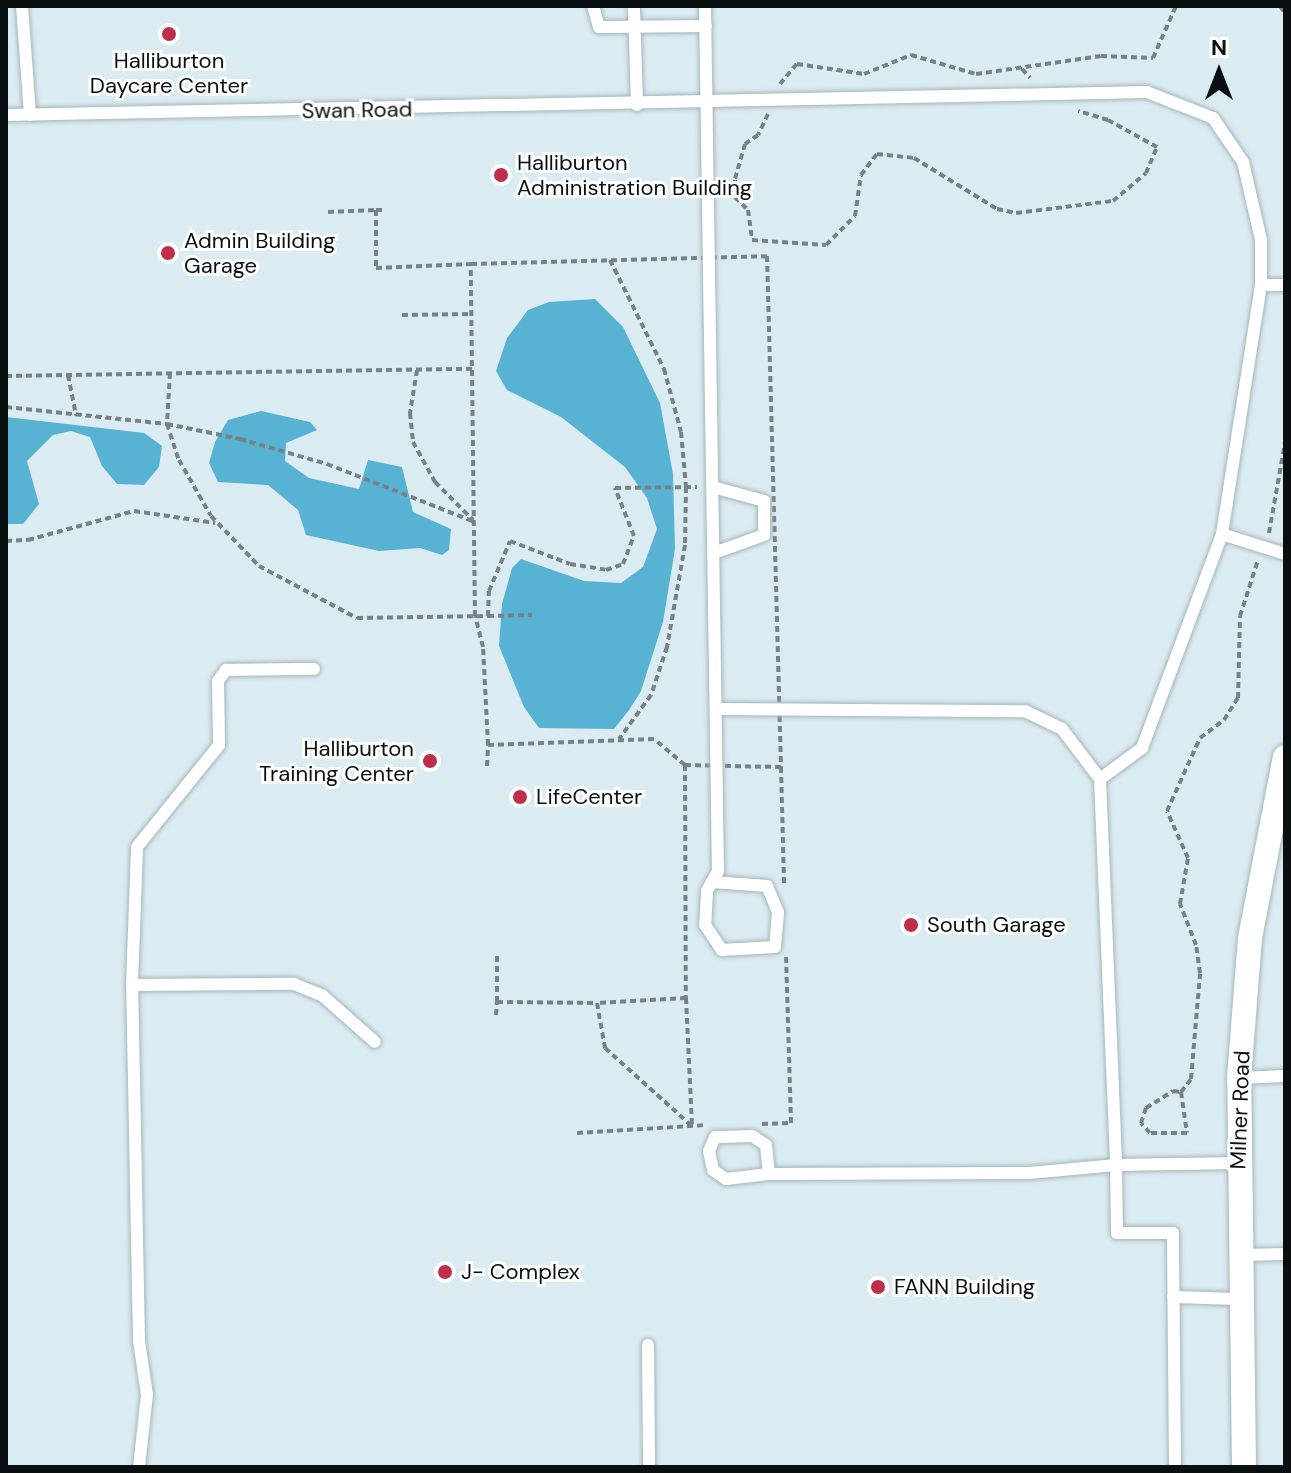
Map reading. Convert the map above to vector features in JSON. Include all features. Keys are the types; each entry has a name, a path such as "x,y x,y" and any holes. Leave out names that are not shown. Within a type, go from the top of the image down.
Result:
{"street":[{"name":"Milner Road","path":"1244,1467 1240,1299 1242,1255 1237,1163 1239,1078 1250,938 1285,757"}],"lane":[{"path":"22,6 30,115"},
{"path":"593,6 599,27 706,26"},
{"path":"705,6 718,871 712,882 704,911 711,939 722,950 775,947 778,912 767,886 712,882"},
{"path":"634,9 637,105"},
{"name":"Swan Road","path":"6,115 637,105 1147,92 1213,118 1243,162 1261,240 1261,285 1222,534 1142,748 1100,779"},
{"path":"1261,285 1285,285"},
{"path":"713,487 764,501 764,535 714,553"},
{"path":"1222,534 1285,554"},
{"path":"139,1467 147,1395 139,1341 132,985 137,847 219,745 218,681 226,670 314,669"},
{"path":"716,709 1025,711 1062,729 1100,779 1117,1233 1173,1233 1175,1467"},
{"path":"132,985 294,984 323,996 375,1042"},
{"path":"1239,1078 1285,1076"},
{"path":"769,1174 766,1145 752,1136 715,1137 709,1151 713,1170 726,1179 769,1174 1029,1173 1116,1165 1237,1163"},
{"path":"1242,1255 1285,1254"},
{"path":"1173,1297 1240,1299"},
{"path":"648,1345 649,1467"}],"path":[{"path":"1022,69 1059,107 1108,120 1157,147 1146,173 1113,201 1016,213 997,209 914,158 877,154 861,175 855,216 826,245 752,240 748,210 735,197 745,144 758,135 772,102 797,64 864,74 911,55 976,74 1101,56 1153,58 1176,6"},
{"path":"1280,6 1285,13"},
{"path":"376,210 376,268 767,256 784,891"},
{"path":"328,212 386,210"},
{"path":"610,260 664,369 681,432 686,487 685,545 667,647 651,695 619,739"},
{"path":"471,264 475,616 483,647 487,766"},
{"path":"402,315 472,314"},
{"path":"6,376 473,369"},
{"path":"417,370 410,413 413,442 435,482 475,522"},
{"path":"170,373 167,424 179,460 217,523 259,566 357,618 532,615"},
{"path":"68,375 76,415"},
{"path":"6,407 167,424 208,432 350,472 475,522"},
{"path":"1181,1092 1173,1091 1146,1108 1141,1123 1150,1133 1187,1133 1181,1092 1191,1079 1196,1049 1200,960 1180,904 1188,858 1167,811 1200,738 1224,720 1238,698 1240,616 1277,506 1276,474 1285,442"},
{"path":"488,616 489,591 510,541 570,564 606,570 623,564 634,536 615,488 686,487"},
{"path":"6,541 28,540 97,517 134,511 217,523"},
{"path":"488,745 654,739 685,765 781,767"},
{"path":"685,765 686,998 692,1126"},
{"path":"749,1124 791,1123 786,953"},
{"path":"496,1015 497,956"},
{"path":"497,1002 597,1003 686,998"},
{"path":"597,1003 605,1048 692,1126"},
{"path":"577,1133 720,1125"}],"water":[{"path":"595,299 623,327 660,403 673,474 675,549 663,622 641,691 629,710 614,729 539,728 524,707 499,646 502,604 512,568 521,559 584,581 621,583 643,567 657,529 647,498 625,467 561,417 507,390 496,371 507,338 528,310 549,302"},
{"path":"261,411 310,422 317,430 286,443 285,461 309,478 359,489 368,460 402,467 413,512 451,529 449,550 442,555 420,548 379,551 306,535 298,510 268,485 218,482 209,463 215,442 228,420"},
{"path":"6,417 144,433 162,446 159,467 144,485 117,484 102,466 90,437 71,431 53,435 27,461 39,504 23,524 6,524"}],"place":[{"name":"Halliburton Daycare Center","path":"169,34"},
{"name":"Halliburton Administration Building","path":"501,175"},
{"name":"Admin Building Garage","path":"168,253"},
{"name":"Halliburton Training Center","path":"430,761"},
{"name":"LifeCenter","path":"520,797"},
{"name":"South Garage","path":"911,925"},
{"name":"J- Complex","path":"445,1272"},
{"name":"FANN Building","path":"878,1287"}]}
